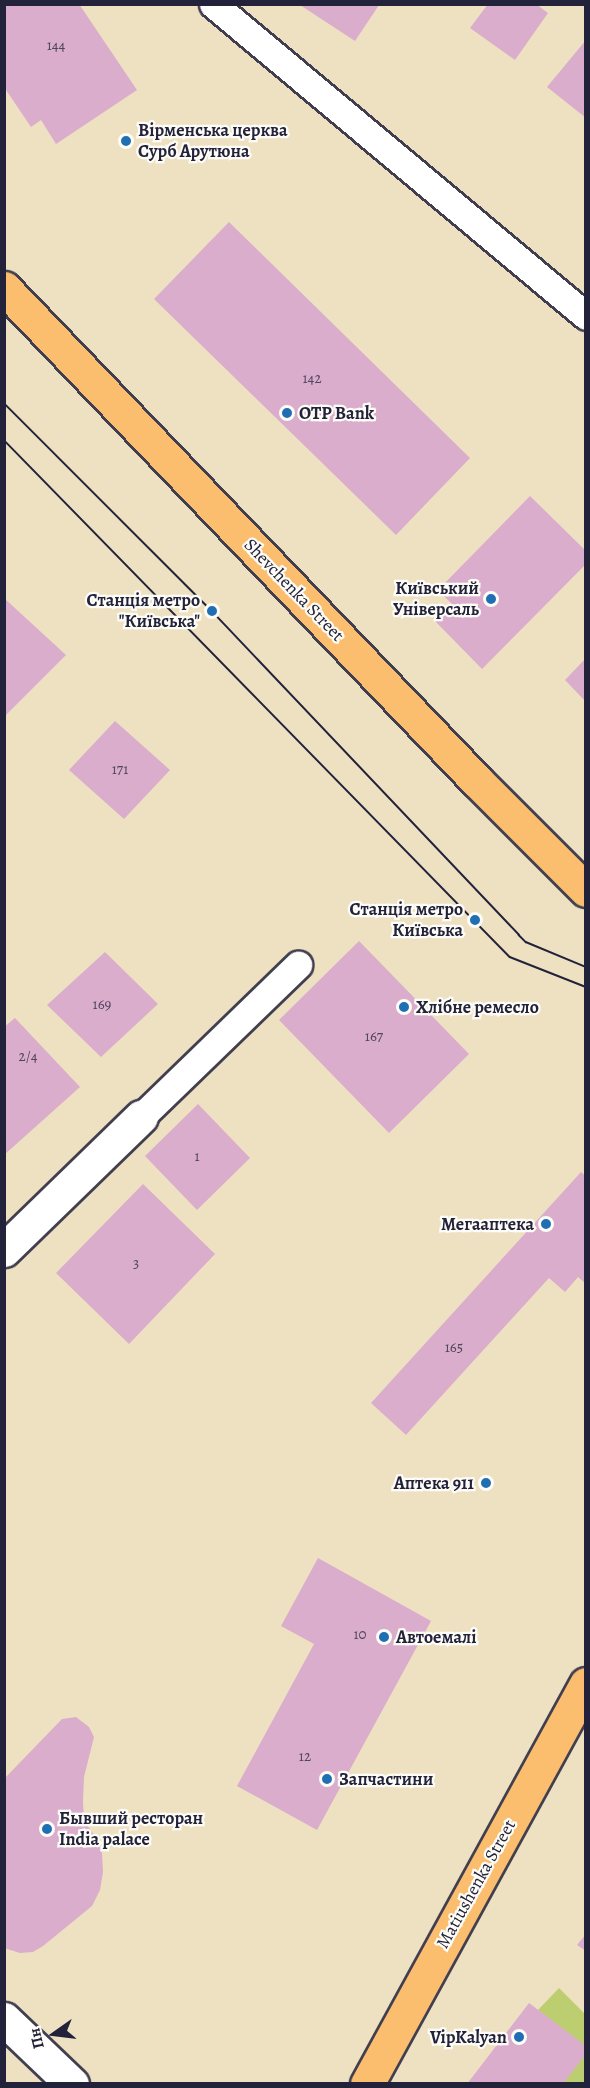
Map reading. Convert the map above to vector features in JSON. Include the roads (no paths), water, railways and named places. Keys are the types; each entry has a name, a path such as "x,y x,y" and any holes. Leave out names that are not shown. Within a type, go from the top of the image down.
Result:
{"main road":[{"name":"Shevchenka Street","path":"4,288 477,781 585,890"},
{"name":"Matiushenka Street","path":"367,2084 585,1684"}],"street":[{"path":"8,1241 141,1117"},
{"path":"4,2019 72,2084"}],"lane":[{"path":"213,4 585,316"},
{"path":"141,1117 298,965"}],"tram line":[{"path":"4,403 212,611 526,942 586,967"},
{"path":"4,440 510,957 586,987"}],"place":[{"name":"Вірменська церква Сурб Арутюна","path":"126,141"},
{"name":"OTP Bank","path":"287,413"},
{"name":"Київський Універсаль","path":"491,599"},
{"name":"Станція метро \"Київська\"","path":"212,611"},
{"name":"Станція метро Київська","path":"475,920"},
{"name":"Хлібне ремесло","path":"404,1007"},
{"name":"Мегааптека","path":"546,1224"},
{"name":"Аптека 911","path":"486,1483"},
{"name":"Автоемалі","path":"384,1637"},
{"name":"Запчастини","path":"327,1779"},
{"name":"Бывший ресторан India palace","path":"47,1829"},
{"name":"VipKalyan","path":"519,2037"}]}
